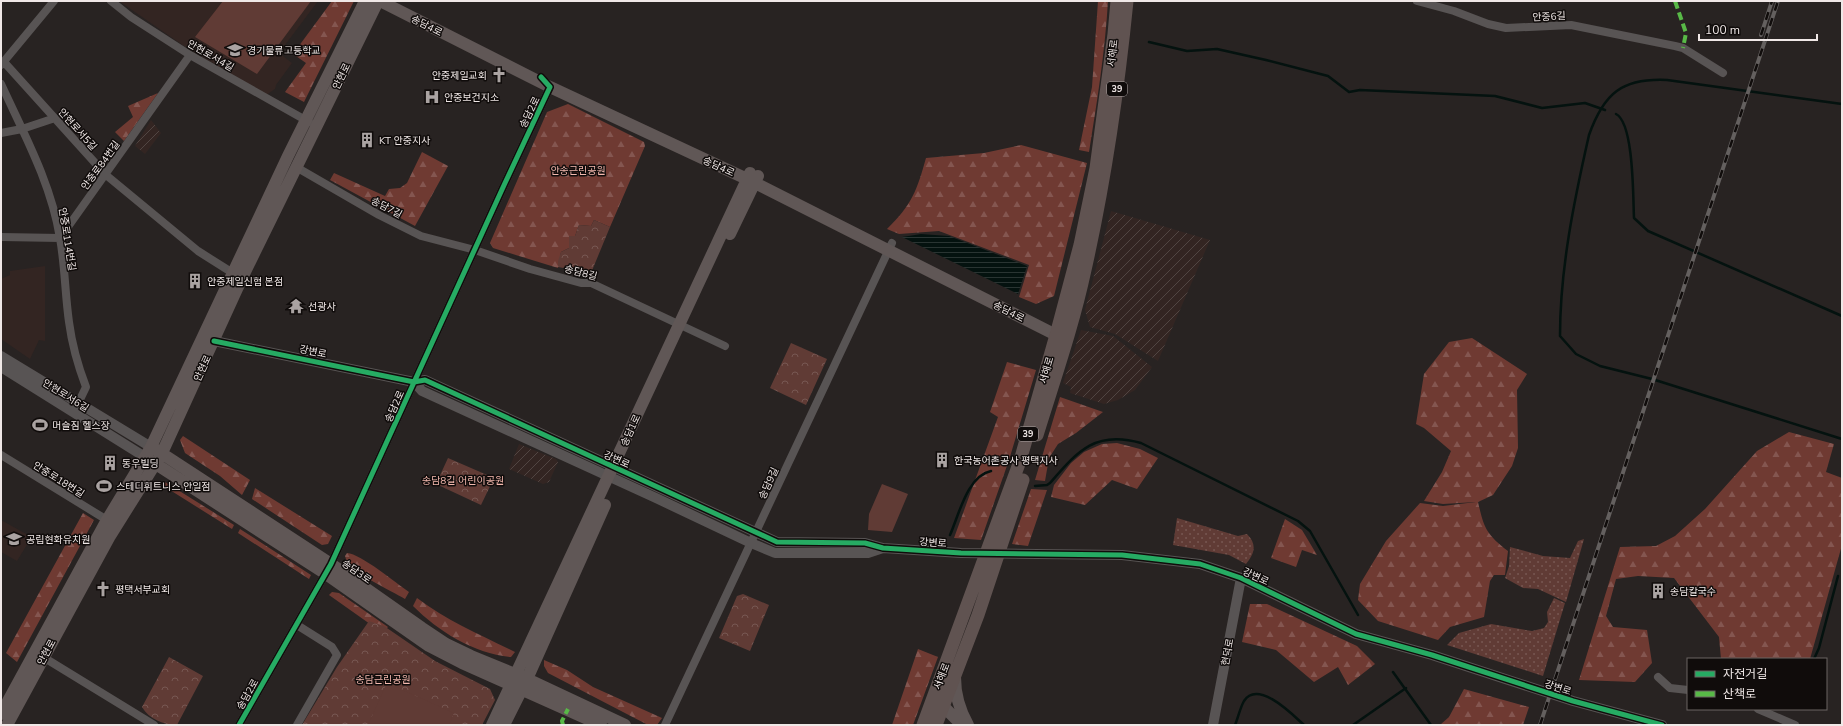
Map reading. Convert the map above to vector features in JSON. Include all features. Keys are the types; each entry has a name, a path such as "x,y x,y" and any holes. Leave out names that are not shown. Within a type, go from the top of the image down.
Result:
{"main road":[{"name":"안현로","path":"1,714 107,520 153,455 311,123 365,1"},
{"name":"안현로","path":"7,725 214,341 238,276 296,167 311,123 379,1"},
{"name":"송담4로","path":"379,1 550,87 752,178"},
{"name":"송담4로","path":"397,1 541,76 890,246 1057,331"},
{"name":"서해로","path":"936,725 939,699 1020,462 1080,245 1097,161 1117,1"},
{"name":"서해로","path":"923,725 956,674 978,615 1010,520 1073,320 1104,176 1127,1"},
{"name":"송담1로","path":"504,725 519,682 682,326 752,178"},
{"name":"송담3로","path":"153,455 329,569 429,646 462,663 519,682"},
{"path":"956,674 955,686 958,704 968,725"},
{"path":"519,682 601,725"},
{"path":"519,682 625,725"},
{"name":"송담1로","path":"492,725 519,682"},
{"path":"939,699 968,725"},
{"path":"939,699 962,725"}],"street":[{"path":"2,64 54,1"},
{"name":"안현로서4길","path":"111,1 131,17 190,55 311,123"},
{"name":"안중6길","path":"1418,1 1454,11 1488,24 1506,28 1571,25 1683,48 1723,73"},
{"name":"안중로84번길","path":"60,238 190,55"},
{"name":"안현로서5길","path":"2,64 106,174 198,251 238,276"},
{"path":"541,76 550,87"},
{"name":"안중로114번길","path":"1,84 48,187 60,238 69,323 74,348 86,387 76,407"},
{"name":"송담2로","path":"239,725 329,569 550,87"},
{"path":"1,133 22,129 54,118"},
{"name":"송담7길","path":"296,167 379,214 422,236 474,250"},
{"path":"1,237 60,238"},
{"name":"송담9길","path":"665,725 890,246"},
{"name":"송담8길","path":"474,250 530,269 581,283 591,283 682,326"},
{"path":"682,326 725,346"},
{"name":"강변로","path":"214,341 414,382 425,380 615,474 777,542 865,543 883,548 961,553 1153,558 1200,564 1241,578 1356,634 1432,655 1573,701 1662,725"},
{"name":"안현로서6길","path":"1,356 76,407 153,455"},
{"path":"1,367 76,407"},
{"name":"안중로18번길","path":"1,454 107,520"},
{"name":"강변로","path":"615,474 656,498 775,553 868,553 883,548"},
{"name":"현덕로","path":"1213,725 1241,578"},
{"path":"297,725 337,655 332,647 298,625"},
{"path":"43,657 154,725"},
{"path":"1658,677 1670,688 1687,690"},
{"path":"1760,710 1795,725"}],"shaded area":[{"name":"경기물류고등학교","path":"119,1 318,1 279,53 292,63 276,85 275,89 266,95 184,46"},
{"path":"151,120 161,133 145,154 135,146"},
{"path":"1111,211 1210,240 1158,361 1115,334 1090,327 1085,310"},
{"path":"921,234 949,236 1027,266 1018,294 902,237"},
{"path":"45,266 45,341 39,340 30,359 1,339 1,279 10,275 10,271"},
{"path":"1081,330 1113,336 1152,367 1135,390 1118,400 1104,404 1070,393 1071,387 1063,383"},
{"path":"519,444 556,459 558,462 549,482 543,484 509,469"},
{"name":"공립현화유치원","path":"1,520 28,535 28,543 17,561 1,552"}],"green space":[{"path":"223,1 311,1 257,74 195,37"},
{"path":"332,1 354,1 304,102 285,92 306,63 293,54"},
{"path":"1098,1 1108,1 1107,20 1098,96 1089,152 1079,150 1092,87"},
{"path":"158,93 124,141 115,132 133,117 128,106"},
{"name":"안송근린공원","path":"568,104 644,142 645,146 610,227 594,220 591,226 579,225 575,236 569,237 569,248 561,252 558,268 493,248 490,243 547,112"},
{"path":"1021,145 1087,163 1054,296 1036,304 1019,297 1029,265 939,231 899,234 887,229 908,204 920,179 926,158 984,153"},
{"path":"422,152 448,166 415,226 330,180 334,173 385,196 389,189 400,188 407,183"},
{"path":"594,220 610,227 591,273 558,267 561,252 569,248 569,236 575,236 579,225 591,226"},
{"path":"1472,338 1527,374 1517,390 1518,448 1512,466 1493,495 1478,502 1484,524 1490,535 1508,551 1505,575 1494,575 1490,581 1484,617 1450,627 1438,640 1378,621 1358,600 1360,584 1386,541 1420,503 1443,506 1476,502 1443,504 1424,501 1442,472 1451,451 1424,428 1416,424 1424,374 1449,342"},
{"path":"791,343 827,359 806,405 770,388"},
{"path":"1007,362 1036,370 1009,460 981,540 954,538 998,417 990,412"},
{"path":"1060,397 1103,412 1076,433 1058,444 1049,458 1045,481 1035,480"},
{"path":"1789,432 1834,444 1826,472 1842,478 1842,545 1810,658 1721,658 1719,637 1674,578 1638,576 1616,579 1606,616 1613,627 1647,630 1652,663 1635,682 1579,680 1620,547 1656,546 1675,536 1705,509 1757,451"},
{"path":"183,436 250,480 242,495 220,476 185,453 180,440"},
{"path":"1117,443 1140,449 1158,458 1137,489 1112,480 1085,505 1051,497 1054,485 1071,463 1084,452 1102,444"},
{"name":"송담8길 어린이공원","path":"448,458 494,478 481,505 436,484"},
{"path":"165,482 234,525 232,529 162,485"},
{"path":"882,484 908,494 892,532 868,530 869,514"},
{"path":"255,488 332,536 328,544 322,545 252,499"},
{"path":"1031,489 1047,490 1028,546 1012,544"},
{"path":"83,513 94,520 17,662 6,653"},
{"path":"1177,518 1238,536 1247,534 1252,541 1254,549 1253,552 1246,564 1229,555 1173,545"},
{"path":"1285,519 1302,530 1317,555 1302,550 1296,567 1271,558"},
{"path":"240,529 311,575 309,579 238,533"},
{"path":"1584,539 1566,602 1538,589 1523,588 1505,578 1509,566 1510,547 1543,556 1570,558 1578,541"},
{"path":"347,553 361,558 369,563 409,592 405,599 353,568 345,556"},
{"path":"332,592 339,593 388,627 365,652 370,624 329,595"},
{"path":"743,594 769,605 750,651 719,638 737,596"},
{"path":"417,598 452,621 515,652 511,657 497,655 470,646 458,640 434,624 413,606"},
{"path":"1554,598 1565,603 1543,676 1447,645 1459,633 1491,624 1532,631 1544,628 1548,622 1547,612"},
{"path":"1250,604 1267,604 1357,646 1375,664 1348,685 1338,667 1314,682 1276,650 1242,642"},
{"name":"송담근린공원","path":"369,621 384,626 435,661 490,689 495,700 482,725 302,725 337,667"},
{"path":"918,649 938,657 913,725 892,725"},
{"path":"169,657 203,676 177,725 167,724 153,718 142,707"},
{"path":"544,660 567,670 593,687 662,718 657,725 648,725 548,673 544,666"},
{"path":"387,683 454,713 449,725 368,725"},
{"path":"1464,689 1529,707 1523,725 1440,725 1449,717"}],"waterway":[{"path":"1149,42 1187,51 1217,49 1266,60 1328,76 1349,92 1360,90 1495,96 1542,108 1585,103 1605,110"},
{"path":"1842,104 1667,80 1638,82 1626,85 1617,91 1601,108 1589,135 1573,210 1565,260 1562,286 1560,336 1576,354 1600,366 1652,379 1842,439"},
{"path":"1616,114 1622,120 1629,146 1633,179 1634,218 1648,231 1842,316"},
{"path":"1035,486 1047,485 1050,483 1070,461 1089,446 1111,439 1141,443 1298,521 1310,531 1358,615"},
{"path":"950,535 970,488 983,474 991,471"},
{"path":"1814,658 1819,648 1838,576"},
{"path":"1393,672 1431,725"},
{"path":"1353,725 1406,688"},
{"path":"1235,725 1244,701 1250,695 1258,694 1266,696 1284,707 1304,725"}],"railway":[{"path":"1761,35 1772,1"},
{"path":"1540,725 1778,1"}],"marked path":[{"path":"1675,1 1686,33 1683,48"},
{"path":"563,725 562,721 568,709"}],"cycle path":[{"path":"239,725 331,564 550,87 541,77"},
{"path":"214,341 414,382 425,380 777,542 865,543 883,548 961,553 1122,555 1200,564 1241,578 1356,634 1432,655 1573,701 1662,725"}],"place":[{"name":"경기물류고등학교","path":"235,50"},
{"name":"안중제일교회","path":"499,75"},
{"name":"안중보건지소","path":"432,97"},
{"name":"KT 안중지사","path":"367,140"},
{"name":"안중제일신협 본점","path":"195,281"},
{"name":"선광사","path":"296,306"},
{"name":"머슬짐 헬스장","path":"40,425"},
{"name":"한국농어촌공사 평택지사","path":"942,460"},
{"name":"동우빌딩","path":"110,463"},
{"name":"스테디휘트니스 안일점","path":"104,486"},
{"name":"공립현화유치원","path":"14,539"},
{"name":"평택서부교회","path":"103,589"},
{"name":"송담칼국수","path":"1658,591"}]}
